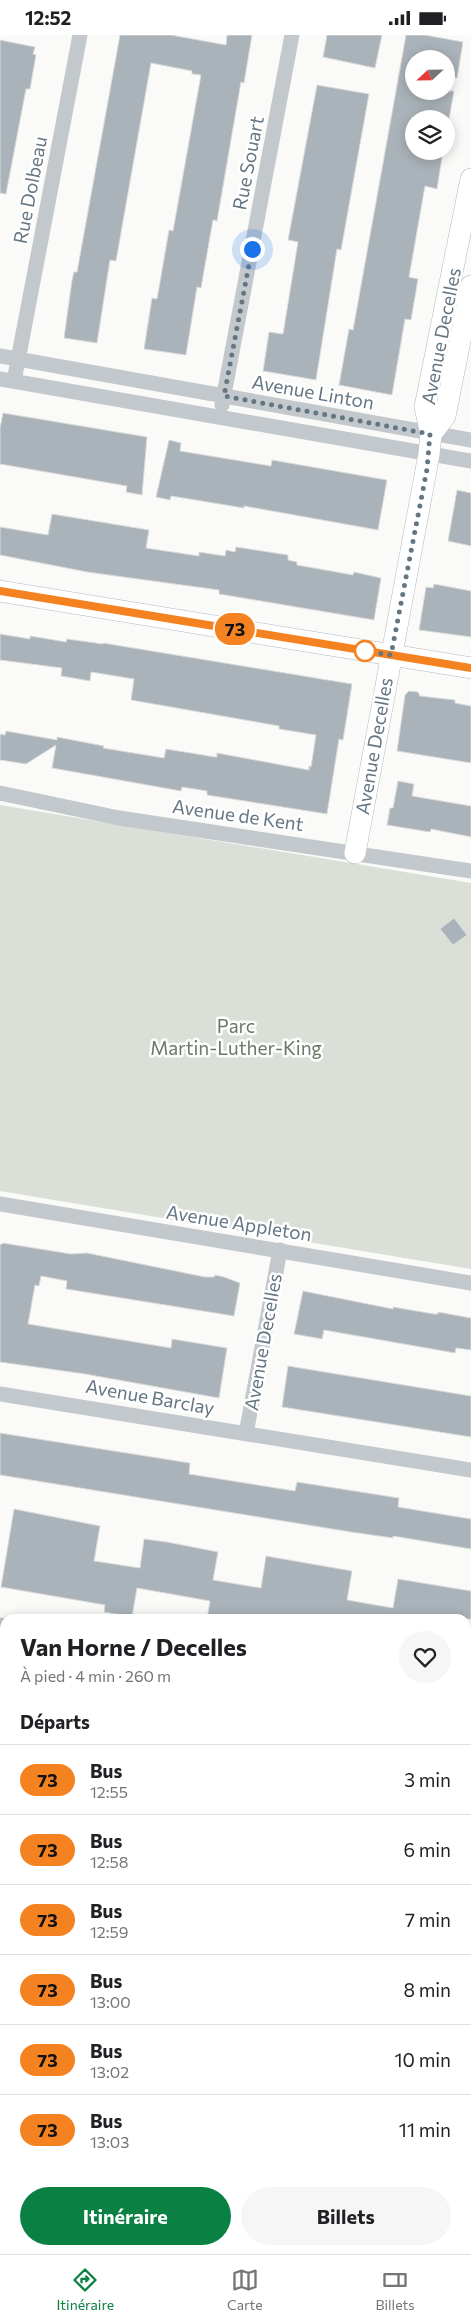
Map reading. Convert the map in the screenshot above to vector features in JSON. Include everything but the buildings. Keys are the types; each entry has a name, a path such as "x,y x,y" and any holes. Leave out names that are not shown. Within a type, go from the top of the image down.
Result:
{"street":[{"name":"Rue Dolbeau","path":"7,380 18,359 80,35"},
{"name":"Rue Souart","path":"220,417 292,35"},
{"name":"Avenue Decelles","path":"430,444 425,407 469,201 471,179"},
{"name":"Avenue Decelles","path":"355,853 430,444 445,416 471,286"},
{"name":"Avenue Linton","path":"0,356 224,396 430,444 471,461"},
{"name":"Avenue Linton","path":"7,380 220,417 430,444 471,440"},
{"path":"0,591 471,668"},
{"name":"Avenue de Kent","path":"0,793 119,818 471,871"},
{"name":"Avenue Appleton","path":"0,1204 471,1283"},
{"name":"Avenue Decelles","path":"246,1434 280,1250"},
{"name":"Avenue Barclay","path":"0,1393 471,1470"}],"green space":[{"name":"Parc Martin-Luther-King","path":"0,805 471,883 471,1269 0,1191"}],"bus line":[{"name":"73","path":"0,591 471,668"}],"route":[{"path":"252,249 224,396 430,434 427,469 391,655 365,651"}]}
